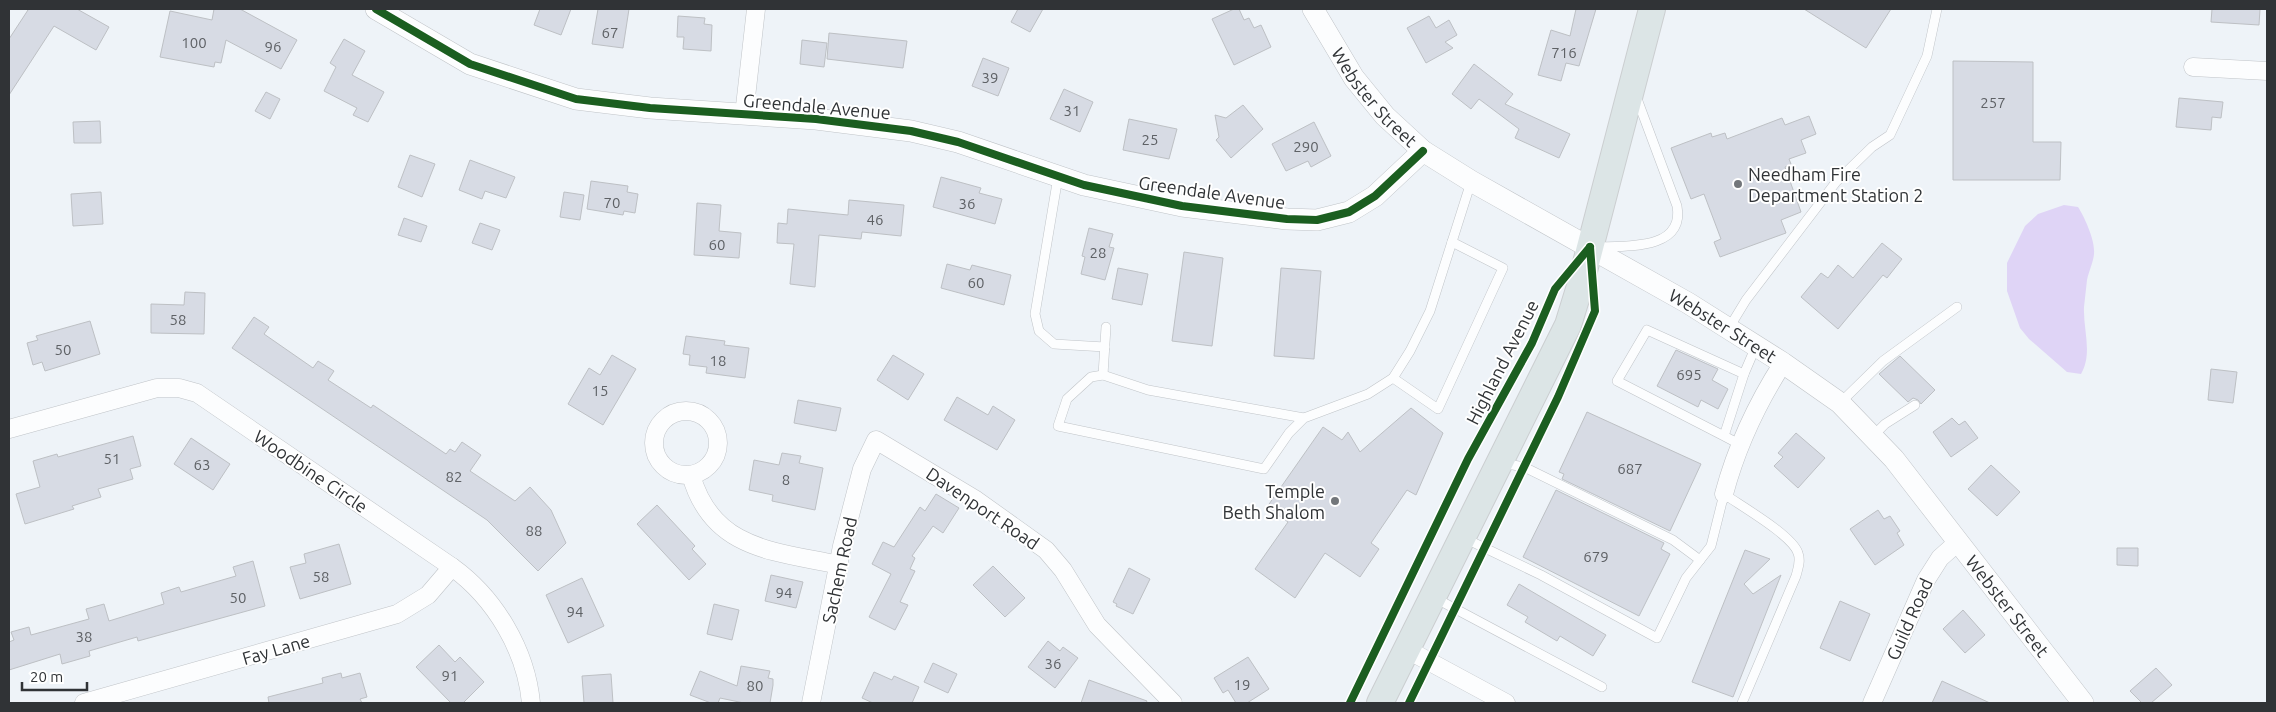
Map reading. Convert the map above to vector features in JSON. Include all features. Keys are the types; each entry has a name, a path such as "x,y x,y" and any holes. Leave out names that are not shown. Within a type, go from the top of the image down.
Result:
{"main road":[{"path":"1380,703 1568,325 1652,9"}],"street":[{"name":"Greendale Avenue","path":"376,9 470,64 576,99 650,108 858,123 911,131 958,142 1084,185 1182,206 1287,219 1317,220 1350,212 1366,201 1423,151"},
{"path":"744,114 756,9"},
{"name":"Webster Street","path":"1313,9 1354,78 1386,116 1423,151 1471,181 1590,247 1729,328 1840,403 1873,436 1958,542 2082,703"},
{"path":"2193,67 2267,71"},
{"path":"1724,494 1741,445 1766,390 1783,363"},
{"name":"Woodbine Circle","path":"9,429 157,388 169,387 197,393 465,576 486,598 510,635 522,664 531,703"},
{"name":"Sachem Road","path":"811,703 839,565 862,469 876,440"},
{"name":"Davenport Road","path":"876,440 976,500 1046,550 1063,570 1097,625 1173,703"},
{"path":"690,475 703,505 721,527 738,540 764,549 839,565"},
{"name":"Guild Road","path":"1872,703 1926,580 1940,558 1958,542"},
{"name":"Fay Lane","path":"84,703 397,614 428,595 452,567"},
{"path":"1406,649 1506,703"}],"lane":[{"path":"1729,328 1746,300 1836,182 1872,146 1890,135 1927,56 1937,9"},
{"path":"1590,247 1647,243 1670,234 1678,223 1679,214 1674,196 1632,87"},
{"path":"1058,176 1035,314 1039,331 1054,344 1105,347"},
{"path":"1304,418 1148,390 1102,375 1091,377 1067,399 1058,426 1264,469 1289,433 1304,418 1368,394 1394,378 1430,311 1471,181"},
{"path":"1394,378 1438,409 1504,268 1452,242"},
{"path":"1840,403 1883,361 1957,307"},
{"path":"1102,375 1106,327"},
{"path":"1741,445 1617,381 1647,330 1744,374"},
{"path":"1724,436 1744,374 1756,346"},
{"path":"1873,436 1885,424 1915,405"},
{"path":"1499,462 1524,467 1673,540 1700,560"},
{"path":"1462,537 1541,575 1657,638 1686,578 1714,538 1724,494 1788,539 1799,554 1800,564 1742,703"},
{"path":"1432,596 1602,687"}],"shaded area":[{"path":"2064,205 2078,207 2094,245 2094,257 2087,280 2084,307 2087,350 2085,366 2081,374 2067,372 2029,339 2020,328 2007,291 2007,263 2025,226 2038,214"}],"building":[{"path":"25,9 77,9 109,27 96,50 54,26 9,95 9,39 28,10"},
{"path":"214,9 240,9 297,40 281,69 226,40 221,63 215,62 214,67 160,57 170,11 212,20"},
{"path":"540,9 571,9 561,35 534,25"},
{"path":"598,9 629,9 623,48 592,44"},
{"path":"1018,9 1043,9 1030,32 1011,22"},
{"path":"1234,9 1239,9 1244,20 1249,18 1254,28 1261,25 1271,47 1234,65 1212,19"},
{"path":"1576,9 1596,9 1579,66 1566,63 1561,81 1538,75 1551,30 1570,36"},
{"path":"1804,9 1891,9 1866,48"},
{"path":"2212,9 2260,9 2259,25 2211,22"},
{"path":"678,16 705,18 704,24 712,25 711,51 683,49 684,37 677,37"},
{"path":"1429,16 1436,28 1449,20 1457,35 1445,42 1453,48 1426,63 1407,28"},
{"path":"829,33 907,41 903,68 827,59"},
{"path":"344,39 365,51 352,75 384,92 368,122 353,115 357,108 324,91 336,67 330,63"},
{"path":"802,40 827,43 824,67 800,64"},
{"path":"983,58 1009,68 998,96 972,86"},
{"path":"1953,61 2033,62 2033,142 2061,142 2060,180 1953,180"},
{"path":"1474,64 1513,94 1505,104 1570,134 1559,158 1515,138 1519,129 1479,99 1471,109 1452,94"},
{"path":"1064,89 1093,102 1080,132 1050,119"},
{"path":"266,92 280,99 270,119 255,111"},
{"path":"2179,98 2223,102 2221,118 2212,117 2211,130 2176,127"},
{"path":"1243,105 1263,129 1231,158 1216,140 1219,137 1215,115 1226,118"},
{"name":"Needham Fire Department Station 2","path":"1809,116 1816,134 1801,140 1806,153 1789,159 1791,164 1785,167 1801,212 1781,220 1786,233 1720,257 1714,242 1721,239 1704,194 1691,199 1671,148 1711,133 1712,137 1725,133 1727,139 1782,118 1785,125"},
{"path":"1129,119 1177,129 1169,159 1123,150"},
{"path":"100,121 101,143 74,143 73,122"},
{"path":"1314,122 1331,156 1311,167 1308,161 1286,171 1272,144"},
{"path":"410,155 435,164 422,197 398,187"},
{"path":"470,160 515,177 506,198 485,191 482,199 459,190"},
{"path":"941,177 981,188 979,193 1002,199 995,224 933,207"},
{"path":"591,181 628,186 627,192 638,194 635,213 624,211 623,215 587,209"},
{"path":"101,192 103,224 73,226 71,194"},
{"path":"564,192 584,195 580,220 560,217"},
{"path":"849,200 904,205 901,236 862,232 861,239 819,235 815,287 790,284 794,244 777,243 778,223 787,224 788,209 848,215"},
{"path":"697,203 721,205 719,231 741,233 739,258 694,255"},
{"path":"404,218 427,226 421,242 398,235"},
{"path":"480,223 500,230 492,250 472,243"},
{"path":"1089,228 1113,234 1109,247 1114,248 1105,280 1081,274 1085,257 1082,256"},
{"path":"1882,243 1902,259 1887,278 1883,275 1838,329 1801,297 1821,273 1828,278 1838,265 1853,278"},
{"path":"1184,252 1223,258 1212,346 1172,341"},
{"path":"947,264 970,270 972,265 1011,275 1004,305 941,288"},
{"path":"1118,268 1148,274 1142,305 1112,299"},
{"path":"1281,268 1321,271 1314,359 1274,356"},
{"path":"185,292 205,293 204,334 151,333 151,304 184,305"},
{"path":"254,317 269,327 264,334 313,368 318,361 334,371 328,380 371,408 373,405 446,454 450,449 455,452 462,442 481,455 470,471 515,501 530,487 551,510 566,543 538,571 487,520 232,348"},
{"path":"90,321 100,354 45,371 42,362 33,365 27,343 38,340 36,336"},
{"path":"686,336 725,341 724,345 749,348 745,378 706,373 707,367 689,365 690,355 683,354"},
{"path":"1676,350 1718,369 1712,380 1728,389 1718,409 1701,400 1698,407 1657,386"},
{"path":"612,355 636,369 603,425 568,404 589,368 600,375"},
{"path":"893,355 924,374 908,400 877,380"},
{"path":"1900,356 1935,390 1921,404 1913,398 1908,402 1879,374"},
{"path":"2211,369 2237,372 2233,403 2208,400"},
{"path":"957,397 988,415 993,406 1015,420 997,450 944,420"},
{"path":"798,400 841,408 836,431 794,423"},
{"name":"Temple Beth Shalom","path":"1411,408 1443,433 1416,495 1407,490 1371,543 1379,549 1360,577 1325,553 1295,598 1255,569 1288,522 1267,507 1323,427 1342,440 1348,432 1360,452"},
{"path":"1587,412 1701,464 1670,531 1562,479 1564,474 1559,472"},
{"path":"1952,418 1959,425 1965,421 1978,438 1951,457 1933,432"},
{"path":"1796,433 1825,458 1798,488 1774,466 1783,457 1778,453"},
{"path":"133,436 141,466 130,469 133,479 98,489 101,497 72,506 74,509 25,524 16,494 40,487 33,461 57,454 58,457"},
{"path":"191,438 230,464 213,490 174,464"},
{"path":"782,453 801,456 799,463 823,468 815,510 772,501 773,495 749,490 754,460 779,465"},
{"path":"1991,465 2020,492 1997,516 1968,489"},
{"path":"1556,490 1664,543 1661,549 1670,554 1639,616 1523,557"},
{"path":"936,494 959,508 943,533 933,526 912,556 915,558 910,569 915,571 900,602 908,605 895,630 869,617 891,574 872,564 883,542 894,547 920,507 925,511"},
{"path":"657,505 695,546 692,549 706,564 689,580 637,524"},
{"path":"1878,510 1884,519 1890,516 1900,531 1897,533 1904,545 1875,565 1850,529"},
{"path":"339,544 351,584 300,599 290,567 306,563 304,554"},
{"path":"2117,548 2138,548 2138,566 2117,565"},
{"path":"1745,550 1770,559 1744,584 1753,594 1781,575 1733,697 1692,682"},
{"path":"253,561 265,606 138,641 137,637 89,651 90,656 62,664 60,654 9,670 9,642 14,640 11,632 29,627 31,635 89,619 86,609 104,604 109,621 164,604 161,593 179,587 181,592 236,576 233,567"},
{"path":"993,566 1025,598 1005,617 973,585"},
{"path":"1129,568 1150,579 1133,614 1116,606 1117,604 1113,602"},
{"path":"771,575 803,582 796,608 765,601"},
{"path":"582,578 604,626 568,643 546,595"},
{"path":"1519,584 1606,635 1593,656 1560,636 1557,641 1525,622 1528,617 1507,605"},
{"path":"1840,601 1870,614 1850,661 1820,648"},
{"path":"714,604 739,610 732,640 707,634"},
{"path":"1963,610 1985,635 1965,653 1943,629"},
{"path":"1048,641 1060,651 1063,647 1078,658 1055,688 1028,667"},
{"path":"439,645 455,662 460,657 484,682 463,703 451,703 416,667"},
{"path":"1248,657 1269,689 1247,703 1236,703 1228,690 1223,693 1214,678"},
{"path":"933,663 957,674 948,693 924,682"},
{"path":"741,666 770,671 768,678 773,679 773,685 770,703 744,703 720,698 718,703 711,703 690,695 700,671 737,686"},
{"path":"2156,668 2172,685 2151,703 2142,703 2130,691"},
{"path":"874,672 892,680 894,676 919,687 912,703 873,703 862,698"},
{"path":"341,673 342,678 360,673 367,697 360,699 362,703 269,703 268,697 323,683 322,678"},
{"path":"611,674 613,703 584,703 582,676"},
{"path":"1089,680 1147,701 1146,703 1081,703"},
{"path":"1942,681 1990,703 1932,703"}],"cycle path":[{"path":"376,9 470,64 576,99 650,108 816,119 911,131 958,142 1084,185 1182,206 1287,219 1317,220 1349,212 1375,196 1423,151"},
{"name":"Highland Avenue","path":"1350,703 1468,459 1532,343 1555,289 1590,247"},
{"path":"1409,703 1558,397 1595,311 1590,247"}],"place":[{"name":"Needham Fire Department Station 2","path":"1738,184"},
{"name":"Temple Beth Shalom","path":"1335,501"}]}
